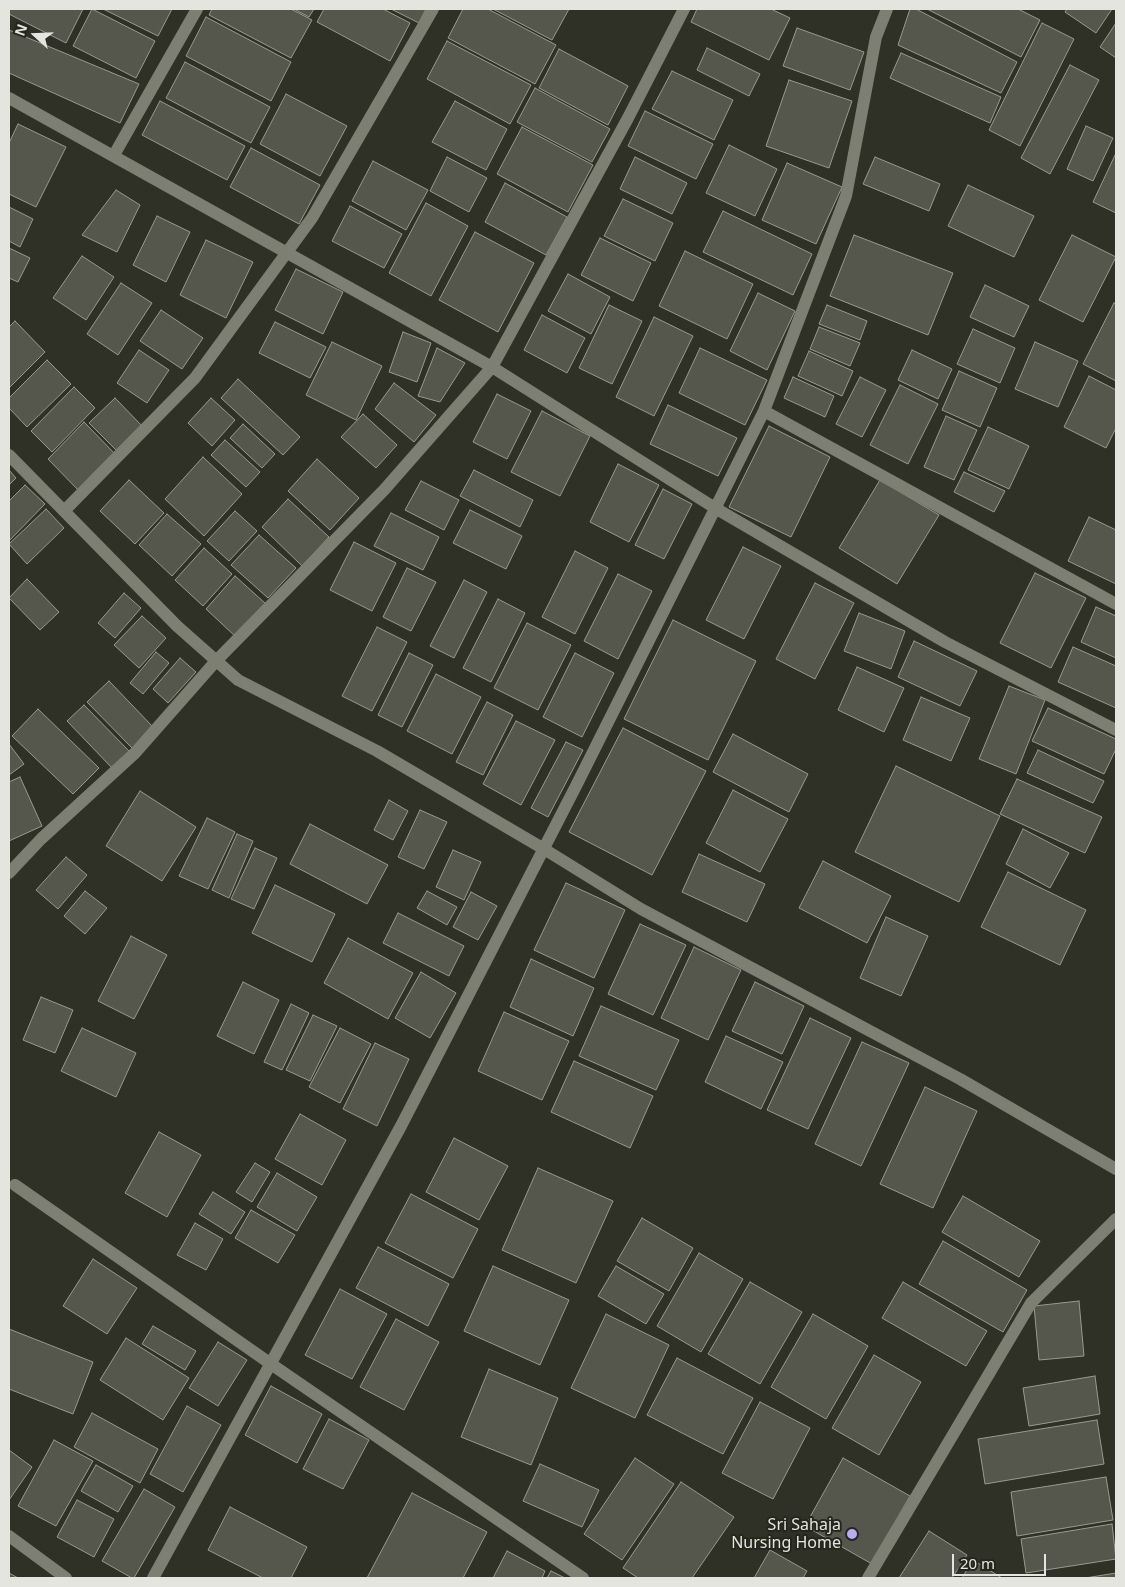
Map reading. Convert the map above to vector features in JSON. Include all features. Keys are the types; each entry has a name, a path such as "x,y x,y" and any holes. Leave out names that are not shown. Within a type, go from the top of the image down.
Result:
{"street":[{"path":"114,156 197,9"},
{"path":"64,511 194,378 312,218 433,9"},
{"path":"9,873 41,839 135,753 216,661 384,490 492,367 628,118 684,9"},
{"path":"153,1578 401,1126 544,849 764,411 846,196 876,37 887,9"},
{"path":"9,98 492,367 715,508 945,642 1116,730"},
{"path":"764,411 1116,604"},
{"path":"9,455 176,626 238,680 377,751 641,908 960,1079 1116,1169"},
{"path":"15,1185 271,1364 583,1578"},
{"path":"868,1578 1031,1303 1116,1219"},
{"path":"9,1536 66,1578"}],"building":[{"path":"9,9 83,9 66,43 9,14"},
{"path":"92,9 155,41 136,78 73,46"},
{"path":"103,9 172,9 158,36"},
{"path":"212,9 291,9 312,20 291,58 209,15"},
{"path":"294,9 314,9 309,17"},
{"path":"324,9 383,9 410,23 390,61 317,22"},
{"path":"391,9 426,9 419,23"},
{"path":"463,9 488,9 556,45 535,84 448,38"},
{"path":"493,9 569,9 552,40"},
{"path":"697,9 771,9 790,18 769,60 691,22"},
{"path":"910,9 916,9 1017,62 1001,93 898,45"},
{"path":"927,9 1018,9 1040,20 1021,57"},
{"path":"1067,9 1112,9 1096,33 1065,12"},
{"path":"206,17 291,62 271,101 186,56"},
{"path":"1042,23 1074,39 1020,146 989,130"},
{"path":"1116,23 1116,58 1100,47"},
{"path":"797,28 864,52 850,90 783,66"},
{"path":"9,30 139,84 120,123 9,73"},
{"path":"447,41 531,85 510,124 427,79"},
{"path":"707,48 760,74 749,96 697,70"},
{"path":"559,49 628,86 608,125 539,88"},
{"path":"901,53 1001,97 990,123 890,78"},
{"path":"185,62 270,107 251,143 166,98"},
{"path":"1070,65 1099,80 1050,174 1021,158"},
{"path":"672,71 733,100 714,140 652,109"},
{"path":"789,80 852,101 829,168 766,146"},
{"path":"535,88 610,129 592,162 517,122"},
{"path":"286,94 347,126 320,176 260,144"},
{"path":"160,101 245,146 227,180 142,135"},
{"path":"455,101 507,129 486,170 432,142"},
{"path":"645,111 713,144 696,179 628,146"},
{"path":"18,124 66,147 36,207 9,194 9,143"},
{"path":"1086,126 1113,138 1093,181 1067,169"},
{"path":"522,127 593,165 568,212 497,174"},
{"path":"729,145 777,169 755,216 706,193"},
{"path":"251,148 320,185 299,224 230,187"},
{"path":"1116,153 1116,213 1093,202"},
{"path":"447,157 487,178 469,212 430,191"},
{"path":"635,157 687,183 672,214 620,189"},
{"path":"875,157 940,184 929,211 863,184"},
{"path":"373,161 428,190 406,230 352,201"},
{"path":"787,163 842,187 816,244 762,220"},
{"path":"505,183 567,217 546,255 485,222"},
{"path":"968,185 1034,216 1014,257 948,226"},
{"path":"116,190 140,205 117,252 82,235"},
{"path":"623,199 673,223 655,261 604,236"},
{"path":"426,203 468,226 431,296 389,273"},
{"path":"350,206 402,234 384,268 332,241"},
{"path":"9,207 33,219 20,247 9,241"},
{"path":"723,211 812,254 793,295 703,252"},
{"path":"157,216 190,232 166,282 133,265"},
{"path":"475,232 534,263 498,332 439,300"},
{"path":"854,235 953,273 928,335 830,296"},
{"path":"1072,235 1116,257 1083,322 1039,300"},
{"path":"600,238 651,263 633,301 581,275"},
{"path":"206,240 253,262 226,318 180,295"},
{"path":"9,248 30,258 18,282 9,278"},
{"path":"685,251 753,284 727,339 659,306"},
{"path":"82,256 114,277 86,320 53,298"},
{"path":"296,269 343,292 323,334 275,310"},
{"path":"568,274 610,297 591,334 548,311"},
{"path":"121,283 152,303 118,355 87,334"},
{"path":"985,285 1029,306 1014,337 970,317"},
{"path":"758,293 795,311 767,370 730,351"},
{"path":"1114,303 1116,304 1116,381 1083,364"},
{"path":"609,305 642,321 612,384 579,368"},
{"path":"827,305 867,321 860,340 819,324"},
{"path":"161,310 203,338 182,369 140,341"},
{"path":"542,315 585,338 567,373 524,350"},
{"path":"654,317 693,336 654,416 616,397"},
{"path":"15,321 45,352 9,388 9,327"},
{"path":"275,322 326,347 310,378 259,353"},
{"path":"819,327 860,343 850,366 810,349"},
{"path":"973,329 1015,348 1000,383 957,364"},
{"path":"403,332 431,343 417,382 389,372"},
{"path":"332,342 382,366 356,420 306,395"},
{"path":"1035,342 1078,361 1058,407 1015,389"},
{"path":"437,348 465,363 440,402 418,396"},
{"path":"700,348 767,380 745,425 679,393"},
{"path":"139,350 169,370 147,403 117,383"},
{"path":"912,350 952,369 938,399 898,380"},
{"path":"809,351 853,371 842,396 798,376"},
{"path":"47,360 71,384 27,427 9,408 9,398"},
{"path":"959,371 997,388 980,427 942,410"},
{"path":"1089,376 1116,390 1116,428 1106,448 1064,427"},
{"path":"793,377 834,396 825,417 784,398"},
{"path":"860,377 886,390 862,437 836,424"},
{"path":"238,379 300,437 283,455 221,398"},
{"path":"394,383 436,415 414,442 375,409"},
{"path":"900,385 938,404 908,464 870,445"},
{"path":"74,387 95,408 52,452 31,431"},
{"path":"497,394 531,411 507,459 473,442"},
{"path":"115,398 143,427 117,451 89,423"},
{"path":"211,398 235,420 212,446 188,423"},
{"path":"668,405 737,438 718,476 650,444"},
{"path":"542,411 590,436 560,496 511,472"},
{"path":"363,414 397,445 376,468 341,437"},
{"path":"946,416 977,430 954,480 924,467"},
{"path":"84,422 118,457 81,493 48,459"},
{"path":"243,424 275,454 262,468 230,438"},
{"path":"769,426 830,457 791,537 729,507"},
{"path":"988,427 1029,446 1009,489 968,470"},
{"path":"225,440 260,472 246,487 211,455"},
{"path":"203,457 242,494 204,536 165,499"},
{"path":"317,459 359,498 330,530 288,491"},
{"path":"618,464 659,485 629,542 590,522"},
{"path":"9,470 16,478 9,485"},
{"path":"474,470 533,500 520,527 460,496"},
{"path":"964,472 1005,491 994,512 954,492"},
{"path":"129,480 164,513 135,544 100,511"},
{"path":"880,480 939,515 897,584 839,548"},
{"path":"421,481 459,500 444,530 405,510"},
{"path":"25,485 45,504 9,541 9,501"},
{"path":"663,489 692,504 664,559 635,545"},
{"path":"288,499 329,537 302,566 262,527"},
{"path":"46,509 64,528 27,564 9,544"},
{"path":"470,510 522,536 506,569 453,543"},
{"path":"235,511 257,531 229,561 207,541"},
{"path":"391,513 439,537 423,570 374,546"},
{"path":"167,514 201,544 172,576 139,545"},
{"path":"1089,517 1116,530 1116,584 1068,561"},
{"path":"259,535 296,568 268,598 231,565"},
{"path":"354,542 396,563 372,611 330,590"},
{"path":"743,547 781,566 744,639 706,620"},
{"path":"204,548 232,574 203,606 175,580"},
{"path":"575,551 608,568 575,634 542,617"},
{"path":"407,568 436,582 411,631 383,617"},
{"path":"1035,573 1086,598 1051,668 1000,643"},
{"path":"618,574 652,591 618,659 584,641"},
{"path":"235,576 266,604 236,637 206,609"},
{"path":"27,579 59,612 40,630 9,598"},
{"path":"464,580 487,592 454,658 430,646"},
{"path":"815,583 854,603 815,679 776,659"},
{"path":"124,593 141,608 115,638 98,623"},
{"path":"498,599 525,613 491,682 463,668"},
{"path":"1096,607 1116,616 1116,658 1081,642"},
{"path":"859,613 905,631 891,669 844,651"},
{"path":"142,616 166,638 139,668 114,645"},
{"path":"673,620 756,661 708,760 624,719"},
{"path":"527,623 571,645 538,710 494,688"},
{"path":"377,627 407,642 372,711 342,696"},
{"path":"914,641 977,671 960,706 898,677"},
{"path":"1073,647 1116,666 1116,708 1058,682"},
{"path":"156,652 169,663 143,694 130,683"},
{"path":"409,653 433,665 402,727 378,715"},
{"path":"575,653 614,673 582,737 543,717"},
{"path":"180,658 196,672 168,703 153,689"},
{"path":"857,667 904,688 884,732 838,710"},
{"path":"436,674 481,697 452,754 407,731"},
{"path":"109,681 153,727 132,748 87,702"},
{"path":"1009,686 1045,700 1016,774 979,759"},
{"path":"921,697 970,718 951,761 903,740"},
{"path":"487,702 513,715 483,775 456,762"},
{"path":"84,705 129,751 112,768 67,721"},
{"path":"1048,708 1116,739 1116,749 1104,774 1032,741"},
{"path":"38,709 99,768 73,794 12,736"},
{"path":"516,721 555,740 521,805 483,784"},
{"path":"623,728 706,771 652,875 569,832"},
{"path":"733,734 808,774 789,812 713,772"},
{"path":"566,742 583,750 548,817 531,808"},
{"path":"9,744 24,764 9,775"},
{"path":"1038,750 1104,781 1093,803 1027,773"},
{"path":"896,766 1000,816 959,902 855,852"},
{"path":"20,777 42,826 9,841 9,782"},
{"path":"1017,779 1102,817 1085,853 1000,814"},
{"path":"733,790 788,819 760,872 706,843"},
{"path":"140,791 196,827 162,881 106,846"},
{"path":"389,800 408,811 393,840 374,830"},
{"path":"420,810 447,822 424,869 398,857"},
{"path":"207,818 235,832 208,889 179,876"},
{"path":"310,824 388,865 367,904 290,864"},
{"path":"1023,829 1069,853 1050,888 1006,864"},
{"path":"237,834 253,841 229,898 212,890"},
{"path":"255,848 277,858 254,909 231,899"},
{"path":"453,850 481,862 464,900 436,887"},
{"path":"699,854 765,884 747,922 682,892"},
{"path":"66,857 87,875 58,909 36,890"},
{"path":"823,861 891,896 867,943 799,908"},
{"path":"1008,872 1086,910 1060,965 981,927"},
{"path":"566,883 625,910 594,978 534,950"},
{"path":"275,885 335,914 312,962 252,933"},
{"path":"85,891 107,908 85,934 64,916"},
{"path":"427,891 457,907 447,925 417,908"},
{"path":"471,892 497,906 478,940 453,927"},
{"path":"398,913 464,946 449,976 383,943"},
{"path":"886,917 928,936 901,996 860,978"},
{"path":"640,924 686,945 653,1015 608,994"},
{"path":"131,936 167,955 134,1019 98,1001"},
{"path":"348,938 413,973 388,1019 324,983"},
{"path":"694,947 741,970 708,1040 661,1018"},
{"path":"531,959 594,988 573,1036 510,1007"},
{"path":"421,972 456,993 430,1038 395,1018"},
{"path":"243,982 279,1000 254,1054 217,1036"},
{"path":"755,982 804,1006 782,1054 732,1031"},
{"path":"41,997 73,1010 55,1053 23,1040"},
{"path":"291,1004 309,1013 282,1070 264,1062"},
{"path":"601,1006 679,1040 656,1090 579,1056"},
{"path":"504,1012 569,1041 542,1100 478,1071"},
{"path":"313,1015 337,1026 310,1081 286,1070"},
{"path":"810,1018 851,1038 808,1129 767,1110"},
{"path":"82,1028 136,1053 116,1097 61,1071"},
{"path":"340,1028 371,1044 340,1103 309,1087"},
{"path":"726,1036 783,1062 761,1109 705,1082"},
{"path":"862,1042 909,1063 861,1166 815,1144"},
{"path":"375,1043 409,1059 377,1126 343,1109"},
{"path":"574,1061 653,1096 630,1148 551,1112"},
{"path":"925,1087 977,1111 933,1208 880,1184"},
{"path":"300,1114 346,1140 322,1185 275,1159"},
{"path":"159,1132 201,1155 167,1217 125,1193"},
{"path":"454,1138 508,1166 479,1220 426,1192"},
{"path":"255,1163 270,1172 252,1202 236,1192"},
{"path":"538,1168 613,1201 576,1283 502,1250"},
{"path":"277,1173 317,1197 297,1231 257,1207"},
{"path":"213,1192 245,1212 231,1234 199,1214"},
{"path":"411,1194 478,1229 453,1278 385,1243"},
{"path":"963,1196 1040,1241 1019,1277 942,1232"},
{"path":"251,1210 295,1235 278,1263 235,1238"},
{"path":"642,1218 693,1248 669,1291 617,1261"},
{"path":"195,1223 223,1239 206,1270 177,1255"},
{"path":"943,1241 1027,1290 1003,1332 919,1284"},
{"path":"378,1247 449,1284 428,1326 356,1288"},
{"path":"699,1253 743,1279 701,1352 657,1326"},
{"path":"93,1259 137,1288 107,1334 63,1306"},
{"path":"493,1266 569,1300 540,1365 464,1331"},
{"path":"616,1266 664,1294 646,1324 598,1296"},
{"path":"750,1282 802,1312 760,1384 708,1354"},
{"path":"903,1282 987,1331 966,1366 882,1318"},
{"path":"340,1289 387,1314 352,1379 305,1355"},
{"path":"1079,1301 1084,1356 1039,1360 1034,1306"},
{"path":"606,1314 669,1345 635,1418 571,1388"},
{"path":"813,1314 868,1346 826,1419 771,1387"},
{"path":"396,1319 439,1342 404,1410 360,1387"},
{"path":"153,1326 196,1351 185,1370 142,1344"},
{"path":"9,1329 93,1362 73,1414 9,1389"},
{"path":"126,1338 189,1378 163,1420 100,1380"},
{"path":"218,1342 247,1360 218,1406 189,1388"},
{"path":"874,1355 921,1382 879,1455 832,1428"},
{"path":"677,1358 753,1398 723,1454 647,1415"},
{"path":"489,1369 558,1398 531,1465 461,1437"},
{"path":"1095,1376 1100,1414 1029,1426 1023,1388"},
{"path":"271,1386 322,1414 297,1463 245,1435"},
{"path":"760,1402 810,1428 773,1499 722,1473"},
{"path":"187,1406 221,1425 183,1492 150,1474"},
{"path":"92,1413 158,1449 140,1483 74,1447"},
{"path":"329,1419 369,1440 343,1489 303,1469"},
{"path":"1097,1420 1104,1464 985,1484 978,1439"},
{"path":"54,1440 93,1461 56,1526 18,1506"},
{"path":"9,1450 32,1467 9,1500"},
{"path":"635,1458 674,1484 622,1560 584,1534"},
{"path":"843,1458 910,1496 872,1564 805,1526"},
{"path":"540,1464 599,1490 582,1527 523,1501"},
{"path":"96,1465 133,1486 118,1512 81,1491"},
{"path":"1106,1477 1113,1520 1017,1536 1011,1492"},
{"path":"681,1482 734,1517 692,1578 638,1578 623,1568"},
{"path":"144,1489 175,1507 134,1578 132,1578 102,1561"},
{"path":"412,1493 487,1532 463,1578 367,1578"},
{"path":"77,1500 114,1519 94,1557 57,1537"},
{"path":"230,1507 307,1547 291,1578 263,1578 208,1550"},
{"path":"1112,1524 1116,1559 1026,1573 1021,1539"},
{"path":"929,1531 967,1555 952,1578 899,1578"},
{"path":"770,1550 807,1571 803,1578 754,1578"},
{"path":"507,1551 545,1571 542,1578 493,1578"},
{"path":"973,1560 1002,1578 962,1578"},
{"path":"551,1571 565,1578 547,1578"},
{"path":"9,1573 18,1578 9,1578"},
{"path":"1116,1573 1116,1578 1085,1578"}],"place":[{"name":"Sri Sahaja Nursing Home","path":"852,1534"}]}
